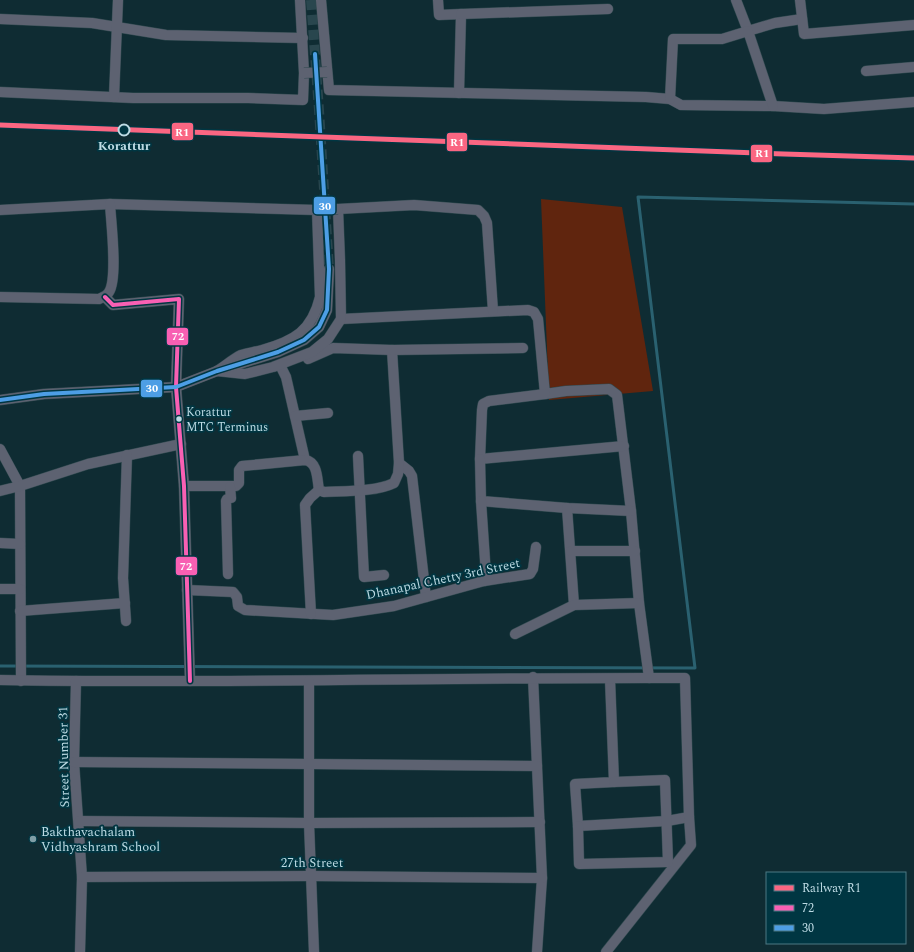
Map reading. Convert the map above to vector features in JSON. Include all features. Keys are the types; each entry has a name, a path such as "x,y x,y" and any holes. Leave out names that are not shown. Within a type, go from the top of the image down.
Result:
{"street":[{"path":"114,97 118,0"},
{"path":"0,92 114,97 303,100 303,38 300,0"},
{"path":"322,0 329,90 646,97 670,99 681,105 772,106 824,109 914,102"},
{"path":"438,0 439,15 608,9"},
{"path":"736,0 748,31 772,106"},
{"path":"800,0 804,34 914,25"},
{"path":"458,93 461,14"},
{"path":"0,19 92,23 166,34 303,38"},
{"path":"670,99 673,39 722,39 775,23 802,19"},
{"path":"866,71 914,67"},
{"path":"304,73 327,72"},
{"path":"0,210 110,204 317,210 414,204 478,210 484,216 487,223 493,311"},
{"path":"0,297 99,299 105,297 109,292 112,283 113,262 110,204"},
{"path":"281,367 312,352 328,339 341,319 338,209"},
{"path":"217,371 240,356 285,342 301,334 311,321 317,310 320,297 317,210"},
{"path":"0,400 44,394 176,387 217,371 278,352 304,340 319,327 327,310 329,269"},
{"path":"105,297 113,305 179,299 176,387 184,486 190,681"},
{"path":"341,319 493,311 528,310 534,312 538,319 545,394"},
{"path":"217,371 245,374 296,365 333,348 392,350 523,348"},
{"path":"319,490 324,492 359,490 388,486 394,483 398,474 399,463 392,350"},
{"path":"281,367 286,377 305,460"},
{"path":"484,581 486,575 480,459 483,404 489,401 566,391 609,389 618,395 619,398 639,603 649,678"},
{"path":"295,416 328,413"},
{"path":"0,491 88,464 181,444"},
{"path":"480,459 624,446"},
{"path":"0,449 20,486 21,671"},
{"path":"126,621 123,578 127,455"},
{"path":"358,456 364,577 384,575"},
{"path":"184,486 236,486 239,482 239,470 242,466 311,460 314,464 319,490"},
{"path":"399,463 409,471 412,476 426,597"},
{"path":"228,574 226,501 227,499 231,498 230,487"},
{"path":"311,614 305,506 310,498 319,490"},
{"path":"482,501 567,508 631,511"},
{"path":"567,508 574,605"},
{"path":"0,542 20,544"},
{"name":"Dhanapal Chetty 3rd Street","path":"187,590 232,592 237,597 238,606 245,610 333,615 394,606 484,581 530,574 533,569 536,547"},
{"path":"571,551 635,551"},
{"path":"0,589 20,589"},
{"path":"20,611 125,603"},
{"path":"515,634 574,605 639,603"},
{"path":"0,680 21,671 76,682 685,678 691,845 606,952"},
{"path":"534,678 542,878 537,952"},
{"path":"610,679 614,782"},
{"path":"309,681 309,823 314,952"},
{"name":"Street Number 31","path":"76,682 74,762 82,877 80,952"},
{"path":"74,762 537,766"},
{"path":"665,780 668,862 579,864 575,784 614,782 665,780"},
{"path":"578,826 667,821 689,817"},
{"path":"79,821 309,823 540,822"},
{"name":"27th Street","path":"82,877 311,876 542,878"}],"shaded area":[{"path":"541,199 622,207 653,391 549,400"}],"waterway":[{"path":"0,666 695,668 638,197 914,204"}],"tunnel":[{"path":"311,0 329,269"}],"rail line":[{"name":"R1","path":"0,125 914,158"}],"transit line":[{"name":"30","path":"0,400 44,394 176,387 217,371 278,352 304,340 319,327 327,310 329,269 315,54"},
{"name":"72","path":"105,297 113,305 179,299 176,387 184,486 190,681"}],"place":[{"name":"Korattur","path":"124,130"},
{"name":"Korattur MTC Terminus","path":"179,419"},
{"name":"Bakthavachalam Vidhyashram School","path":"33,839"}]}
